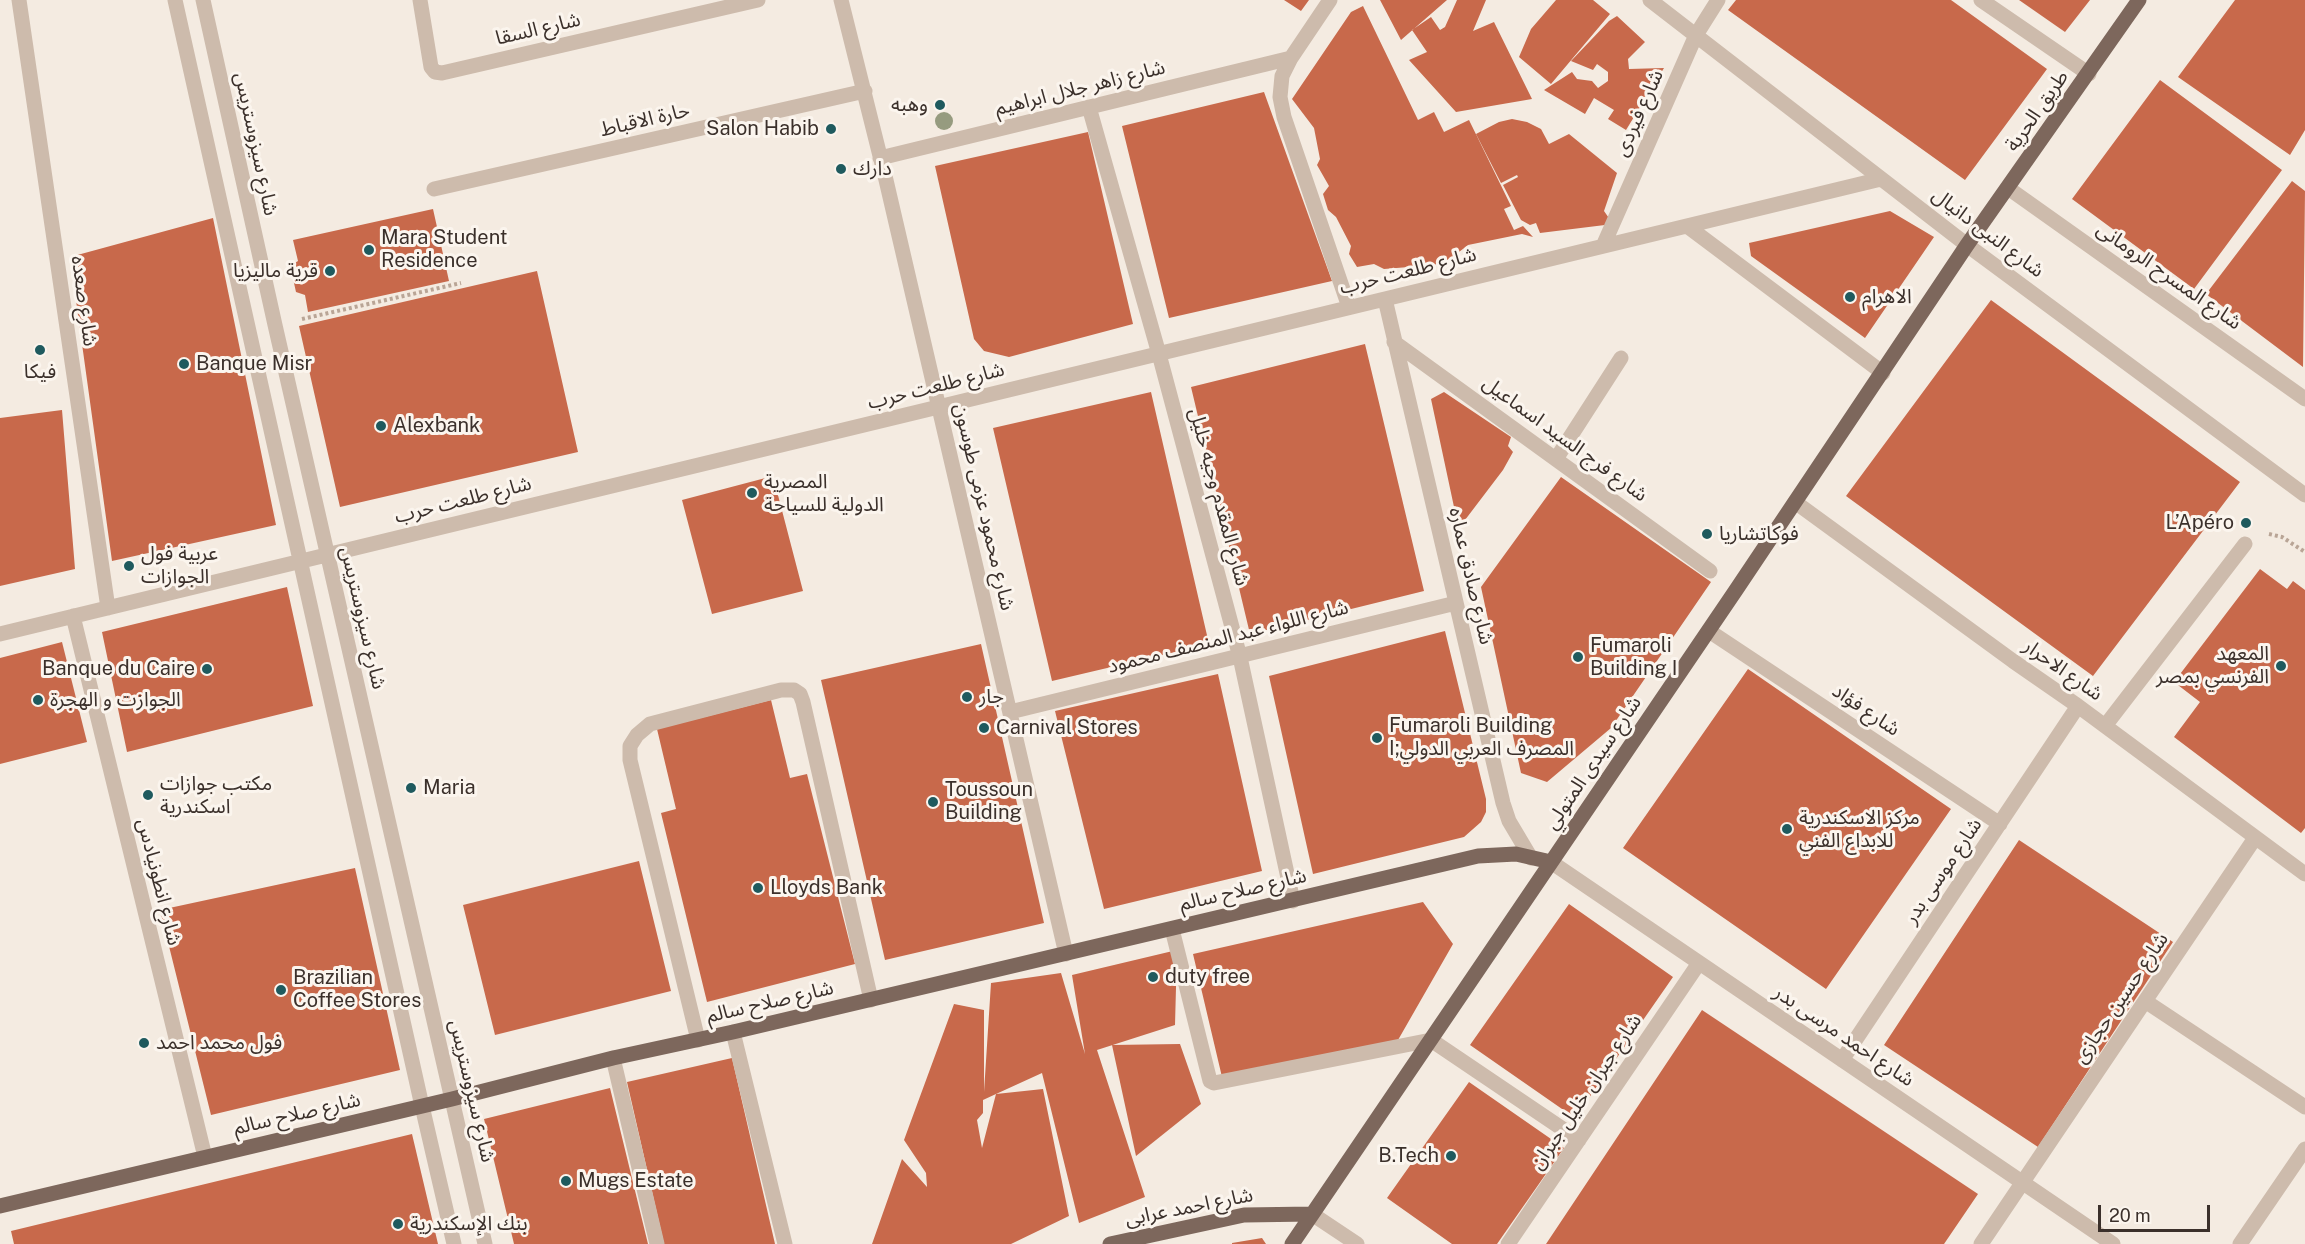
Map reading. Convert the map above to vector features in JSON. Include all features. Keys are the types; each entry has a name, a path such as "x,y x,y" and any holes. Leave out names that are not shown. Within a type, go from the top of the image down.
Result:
{"main road":[{"name":"طريق الحرية","path":"1967,245 2139,0"},
{"name":"شارع سيدى المتولي","path":"1292,1244 1709,631 1967,245"},
{"name":"شارع صلاح سالم","path":"0,1206 452,1099 613,1058 871,1000 1478,856 1516,854 1551,862"},
{"name":"شارع احمد عرابى","path":"1110,1244 1244,1215 1312,1214"}],"street":[{"name":"شارع صعده","path":"18,0 108,608"},
{"path":"175,0 454,1244"},
{"name":"شارع سيزوستريس","path":"203,0 275,326 485,1244"},
{"name":"شارع السقا","path":"420,0 431,67 435,72 442,73 758,0"},
{"name":"شارع محمود عزمى طوسون","path":"841,0 865,91 1066,954"},
{"path":"1330,0 1291,58 1282,76 1280,97 1284,117 1349,307"},
{"name":"شارع النبى دانيال","path":"1650,0 1967,245 2305,495"},
{"name":"شارع فيردى","path":"1603,246 1696,35 1718,0"},
{"path":"1981,0 2089,74"},
{"name":"شارع زاهر جلال ابراهيم","path":"880,158 1291,58"},
{"name":"حارة الاقباط","path":"434,189 865,91"},
{"name":"شارع المقدم وجيه خليل","path":"1089,107 1159,354 1240,657 1293,901"},
{"name":"شارع طلعت حرب","path":"0,634 1881,178"},
{"name":"شارع المسرح الرومانى","path":"2008,188 2305,399"},
{"path":"1687,226 1883,373"},
{"name":"شارع صادق عماره","path":"1385,299 1503,803 1509,821 1531,858"},
{"name":"شارع فرج السيد اسماعيل","path":"1394,342 1710,571"},
{"path":"1556,459 1621,358"},
{"name":"شارع الاحرار","path":"1795,502 2078,706 2305,874"},
{"path":"2105,726 2245,544"},
{"name":"شارع اللواء عبد المنصف محمود","path":"1010,712 1456,603"},
{"name":"شارع انطونيادس","path":"73,616 205,1158"},
{"name":"شارع فؤاد","path":"1709,631 2000,824"},
{"path":"698,1040 630,760 630,746 637,735 650,724 781,690 794,690 800,694 803,702 871,1000"},
{"name":"شارع موسى بدر","path":"1842,1060 2078,706"},
{"name":"شارع حسين حجازى","path":"1981,1244 2255,838"},
{"name":"شارع احمد مرسى بدر","path":"1551,862 2113,1244"},
{"path":"1172,928 1210,1081 1214,1083 1431,1040 1579,1140"},
{"name":"شارع جبران خليل جبران","path":"1508,1244 1700,963"},
{"path":"2145,1000 2305,1107"},
{"path":"733,1032 785,1244"},
{"path":"613,1058 657,1244"},
{"path":"2240,1244 2305,1149"},
{"path":"1312,1214 1357,1244"}],"path":[{"path":"275,326 461,283"},
{"path":"2245,544 2256,537 2269,534 2282,537 2305,552"}],"building":[{"path":"1284,0 1309,0 1301,11"},
{"path":"1380,0 1447,0 1401,40"},
{"path":"1457,0 1486,0 1473,31 1494,22 1532,99 1456,112 1409,60 1427,52 1412,30 1431,17 1440,30 1445,27"},
{"path":"1556,0 1593,0 1610,14 1551,84 1519,57 1531,29"},
{"path":"1736,0 1951,0 2047,69 1965,180 1728,10"},
{"path":"2019,0 2090,0 2065,32"},
{"path":"2235,0 2305,0 2305,130 2290,155 2178,77"},
{"path":"1363,6 1418,120 1434,112 1444,132 1469,120 1511,206 1504,209 1514,230 1523,226 1533,237 1522,234 1468,245 1450,259 1434,265 1384,269 1374,264 1357,267 1349,254 1351,246 1336,217 1328,210 1323,194 1329,186 1317,165 1320,159 1314,128 1292,99 1351,12"},
{"path":"1617,16 1645,42 1628,59 1629,69 1664,68 1626,130 1608,119 1614,110 1594,98 1585,114 1544,90 1572,72 1577,79 1592,81 1598,88 1608,81 1608,72 1597,64 1593,70 1571,61 1609,21"},
{"path":"2160,80 2282,170 2194,289 2072,199"},
{"path":"1264,92 1332,281 1169,318 1122,126"},
{"path":"1512,119 1527,122 1541,129 1549,144 1569,134 1617,173 1604,211 1613,224 1540,233 1536,223 1530,225 1521,220 1503,185 1518,177 1517,175 1501,183 1476,134 1499,122"},
{"path":"1088,132 1133,324 1009,357 984,351 974,339 935,166"},
{"path":"2292,181 2305,191 2303,367 2206,294"},
{"name":"Mara Student Residence","path":"433,209 449,281 308,312 305,295 296,292 290,266 298,261 293,240"},
{"name":"الاهرام","path":"1890,211 1934,237 1865,338 1751,256 1749,243"},
{"path":"213,218 276,525 112,561 70,257"},
{"path":"537,271 578,452 340,507 299,326"},
{"path":"1991,300 2240,482 2093,676 1846,496"},
{"path":"1365,344 1424,591 1250,634 1191,387"},
{"path":"1151,392 1209,644 1052,681 993,428"},
{"path":"1444,392 1511,437 1508,446 1513,452 1503,470 1465,520 1457,521 1431,399"},
{"path":"62,410 75,569 0,586 0,418"},
{"path":"773,476 803,591 712,614 682,500"},
{"name":"Fumaroli Building I","path":"1561,477 1711,582 1611,728 1547,782 1521,773 1481,587"},
{"path":"2260,569 2287,589 2293,581 2305,590 2305,828 2301,833 2174,737 2200,702 2174,682"},
{"name":"Banque du Caire","path":"287,587 313,706 127,752 102,632"},
{"name":"Fumaroli Building I;المصرف العربي الدولي","path":"1445,631 1486,799 1486,812 1481,822 1464,837 1313,874 1269,676"},
{"name":"الجوازت و الهجرة","path":"62,642 87,742 0,764 0,658"},
{"name":"Toussoun Building","path":"981,644 1044,923 885,960 821,680"},
{"name":"مركز الاسكندرية للابداع الفني","path":"1748,669 1951,809 1826,989 1623,848"},
{"path":"1218,674 1262,871 1104,909 1055,711"},
{"name":"Lloyds Bank","path":"771,700 790,778 807,774 855,964 707,1002 661,813 676,809 657,729"},
{"path":"2019,840 2173,942 2038,1147 1884,1045"},
{"path":"639,861 671,991 495,1035 463,905"},
{"name":"Brazilian Coffee Stores","path":"355,868 400,1070 211,1115 160,910"},
{"path":"1423,902 1453,944 1398,1040 1222,1077 1193,954"},
{"path":"1569,904 1673,977 1575,1118 1470,1045"},
{"path":"1177,950 1175,1025 1097,1050 1145,1197 1079,1223 1042,1073 996,1094 1043,1089 1069,1216 1011,1244 872,1244 902,1159 927,1187 926,1173 904,1140 954,1004 984,1010 984,1092 991,983 1061,973 1085,1054 1072,975","holes":["996,1094 982,1148 977,1120 983,1113 983,1100"]},
{"path":"1702,1010 1978,1194 1944,1244 1546,1244"},
{"path":"1180,1044 1201,1104 1136,1156 1112,1045"},
{"path":"732,1058 775,1244 664,1244 627,1082"},
{"path":"1469,1082 1564,1148 1497,1244 1452,1244 1387,1198"},
{"name":"Mugs Estate","path":"610,1088 648,1244 514,1244 484,1119"},
{"path":"412,1134 438,1244 14,1244 11,1231"},
{"path":"1262,1238 1266,1244 1232,1244 1232,1243"}],"place":[{"name":"وهبه","path":"940,105"},
{"name":"Salon Habib","path":"831,129"},
{"name":"دارك","path":"841,169"},
{"name":"Mara Student Residence","path":"369,250"},
{"name":"قرية ماليزيا","path":"330,271"},
{"name":"الاهرام","path":"1850,297"},
{"name":"فيكا","path":"40,350"},
{"name":"Banque Misr","path":"184,364"},
{"name":"Alexbank","path":"381,426"},
{"name":"المصرية الدولية للسياحة","path":"752,493"},
{"name":"L’Apéro","path":"2246,523"},
{"name":"فوكاتشاريا","path":"1707,534"},
{"name":"عربية فول الجوازات","path":"129,566"},
{"name":"Fumaroli Building I","path":"1578,657"},
{"name":"المعهد الفرنسي بمصر","path":"2281,666"},
{"name":"Banque du Caire","path":"207,669"},
{"name":"جار","path":"967,697"},
{"name":"الجوازت و الهجرة","path":"38,700"},
{"name":"Carnival Stores","path":"984,728"},
{"name":"Fumaroli Building I;المصرف العربي الدولي","path":"1377,738"},
{"name":"Maria","path":"411,788"},
{"name":"مكتب جوازات اسكندرية","path":"148,795"},
{"name":"Toussoun Building","path":"933,802"},
{"name":"مركز الاسكندرية للابداع الفني","path":"1787,829"},
{"name":"Lloyds Bank","path":"758,888"},
{"name":"duty free","path":"1153,977"},
{"name":"Brazilian Coffee Stores","path":"281,990"},
{"name":"فول محمد احمد","path":"144,1043"},
{"name":"B.Tech","path":"1451,1156"},
{"name":"Mugs Estate","path":"566,1181"},
{"name":"بنك الإسكندرية","path":"398,1224"}]}
